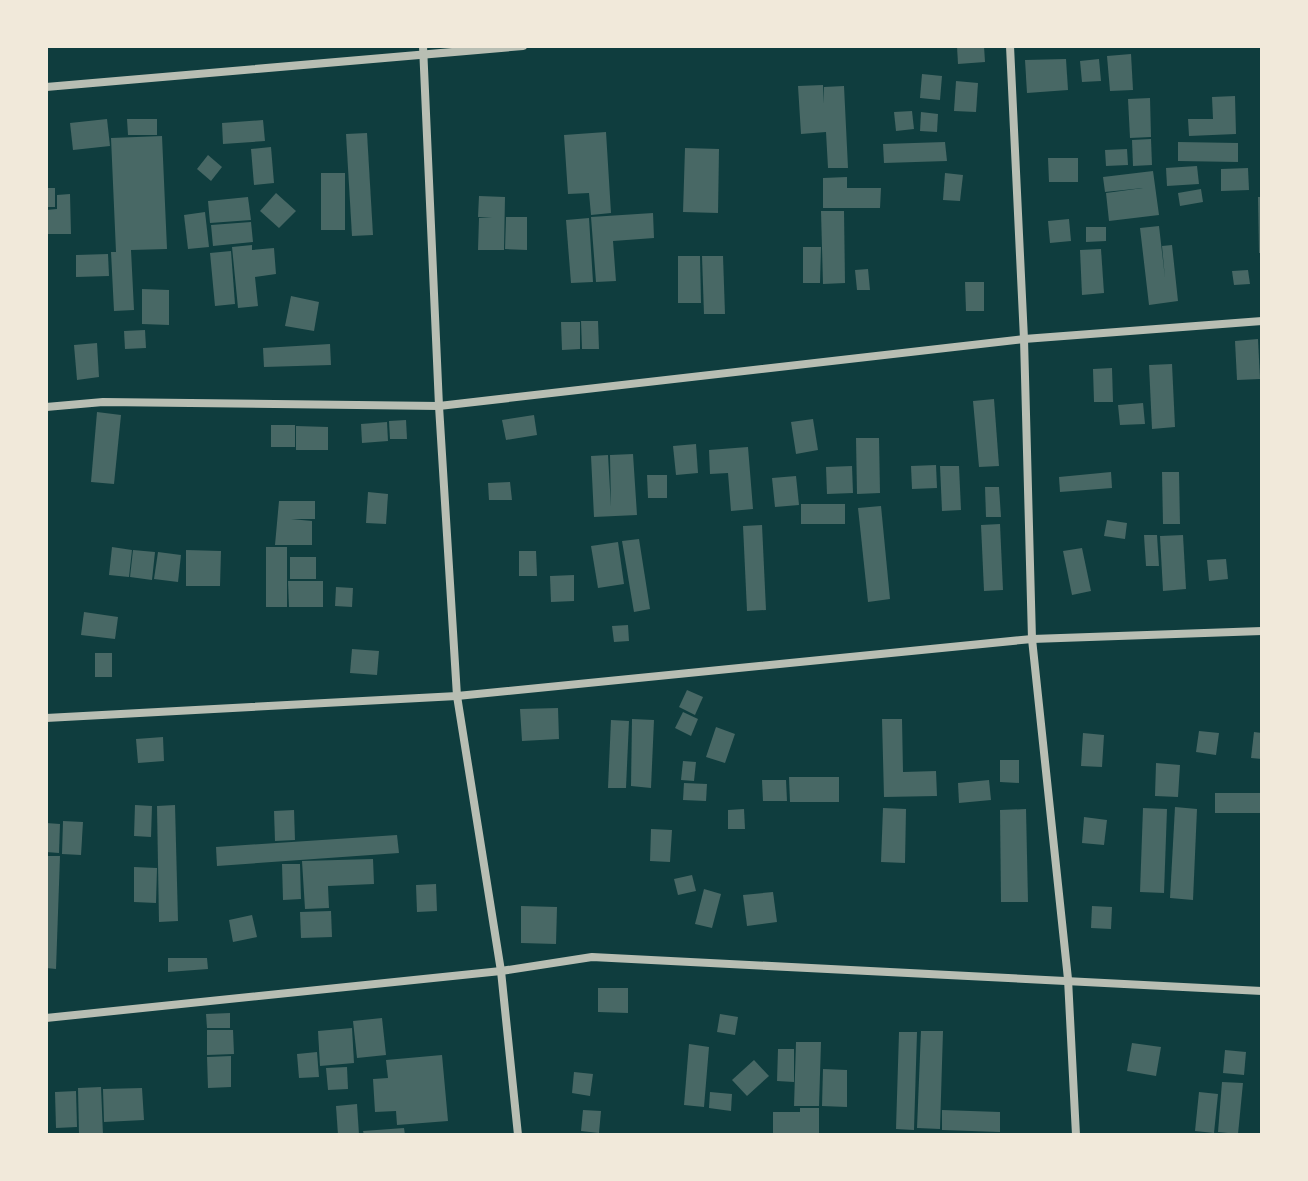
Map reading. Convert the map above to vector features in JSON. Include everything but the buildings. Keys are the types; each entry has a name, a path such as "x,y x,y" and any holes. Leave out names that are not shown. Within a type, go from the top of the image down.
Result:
{"street":[{"path":"46,87 424,51 523,46"},
{"path":"1010,46 1024,339 1032,639 1068,979 1076,1135"},
{"path":"424,51 439,406 457,696 501,971 518,1135"},
{"path":"46,407 103,402 439,406 1024,339 1262,321"},
{"path":"46,718 457,696 1032,639 1262,631"},
{"path":"46,1018 501,971 592,957 1262,991"}]}
